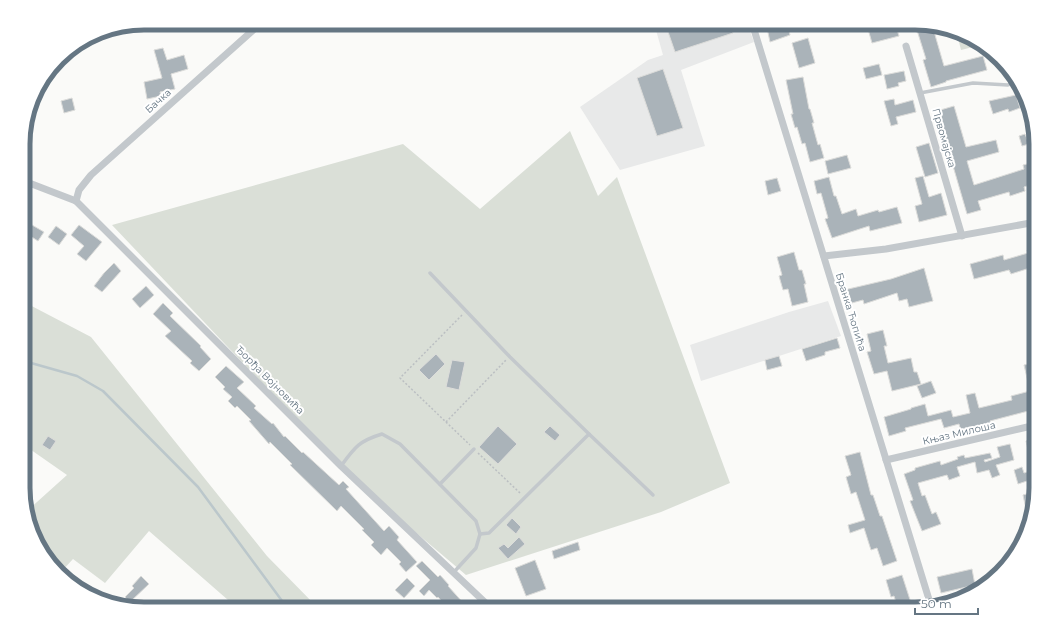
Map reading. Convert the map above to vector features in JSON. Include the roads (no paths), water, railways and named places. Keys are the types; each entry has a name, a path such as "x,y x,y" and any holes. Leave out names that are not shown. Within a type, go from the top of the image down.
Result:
{"street":[{"name":"Бачка","path":"76,200 79,190 91,175 253,30"},
{"name":"Бранка Ћопића","path":"754,30 929,601"},
{"name":"Првомајска","path":"906,46 962,236"},
{"name":"Ђорђа Војновића","path":"30,183 76,200 341,466 485,602"},
{"path":"824,256 886,249 1029,223"},
{"name":"Књаз Милоша","path":"886,460 1029,427"}],"lane":[{"path":"920,93 973,83 1008,85 1011,84"},
{"path":"430,273 510,357 653,495"},
{"path":"341,466 354,448 367,439 382,434 400,444 476,521 480,534 476,548 454,572"},
{"path":"480,534 489,533 589,434"},
{"path":"440,484 474,449"}],"waterway":[{"path":"30,363 77,376 103,391 198,487 283,602"}]}
